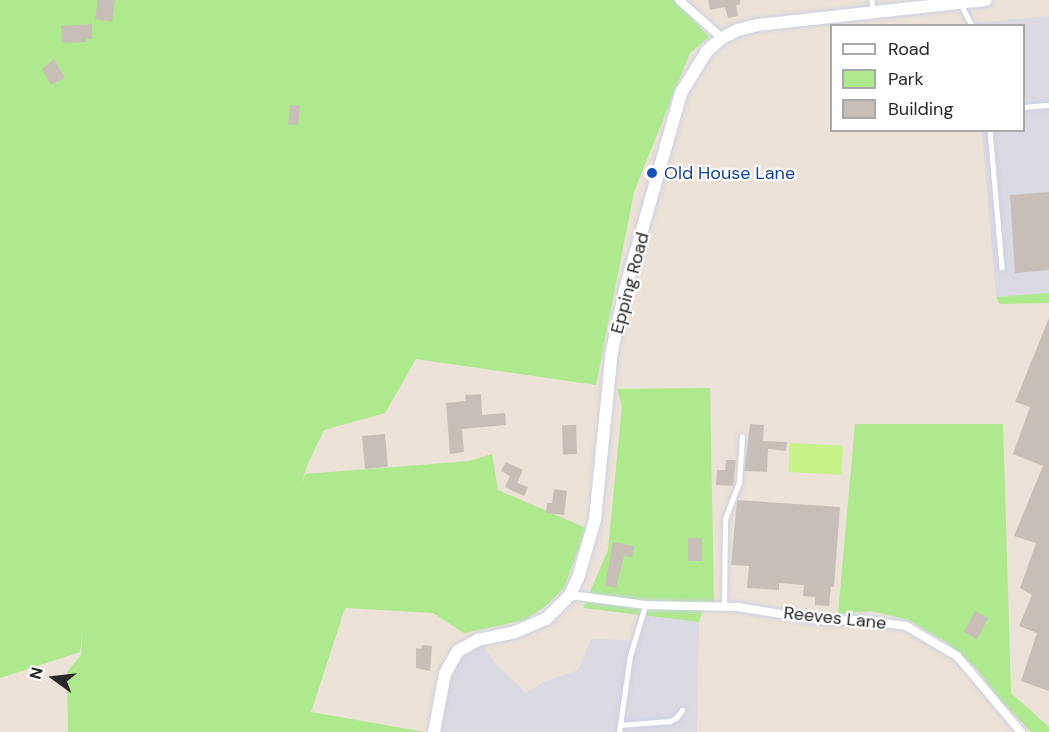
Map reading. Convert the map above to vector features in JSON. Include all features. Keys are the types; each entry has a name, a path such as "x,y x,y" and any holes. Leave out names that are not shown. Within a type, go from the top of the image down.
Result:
{"main road":[{"name":"Epping Road","path":"434,732 445,674 458,651 478,640 532,627 552,614 570,595 578,578 594,519 601,477 612,351 623,300 650,207 670,123 681,93 707,51 738,30 758,25 986,0"}],"street":[{"path":"680,0 723,38"},
{"name":"Reeves Lane","path":"570,595 645,605 770,610 829,621 863,620 906,626 957,656 1021,732"}],"lane":[{"path":"872,0 873,13"},
{"path":"960,4 971,24"},
{"path":"1025,107 1049,105"},
{"path":"990,132 1002,267"},
{"path":"724,607 725,519 739,483 742,437"},
{"path":"619,732 630,656 645,605"},
{"path":"620,725 674,720 682,710"}],"shaded area":[{"path":"972,11 972,23 1049,16 1049,294 996,297 982,132 1025,132 1025,24 967,24 963,14"},
{"path":"638,615 699,622 697,732 439,732 450,674 457,658 467,649 484,646 494,662 526,693 543,682 578,670 591,639 631,640"}],"green space":[{"path":"0,0 675,0 709,37 690,53 634,192 596,385 416,359 385,413 324,430 309,461 299,488 305,474 469,461 492,454 498,490 586,528 564,588 547,605 525,620 464,633 433,613 345,608 311,712 425,732 68,732 67,672 81,655 83,629 80,652 0,678"},
{"path":"1049,293 1049,303 1000,304 996,297"},
{"path":"710,388 714,602 705,601 699,622 583,608 608,550 622,406 617,389"},
{"path":"855,424 1003,424 1011,693 1049,727 1049,732 1031,732 998,697 977,669 946,642 908,620 871,611 838,614"},
{"path":"790,443 843,446 841,475 788,472"}],"building":[{"path":"98,0 115,0 112,22 95,19"},
{"path":"708,0 740,0 740,4 736,5 738,16 728,18 725,7 710,10"},
{"path":"92,24 92,39 86,39 87,42 62,43 61,26"},
{"path":"54,59 65,78 51,85 42,69"},
{"path":"290,105 300,106 298,125 288,124"},
{"path":"1049,192 1049,270 1015,273 1010,195"},
{"path":"1049,318 1049,691 1021,681 1037,633 1019,626 1032,595 1020,588 1036,543 1014,536 1043,466 1013,454 1030,407 1015,402"},
{"path":"481,394 482,415 505,413 506,425 462,429 464,452 450,454 446,403 466,401 465,395"},
{"path":"750,424 764,425 763,441 787,442 786,451 768,449 767,472 744,471"},
{"path":"562,425 576,425 577,454 563,454"},
{"path":"385,434 388,467 365,469 362,436"},
{"path":"726,460 736,460 733,486 716,485 717,470 725,470"},
{"path":"506,462 523,470 517,483 528,487 524,496 505,487 510,476 501,471"},
{"path":"554,489 567,491 564,515 546,513 547,503 552,503"},
{"path":"737,500 840,507 834,587 831,587 829,606 815,605 815,597 803,596 804,585 779,583 779,590 747,588 749,566 731,565"},
{"path":"688,538 702,538 702,561 688,561"},
{"path":"613,542 634,546 632,557 624,556 616,588 605,586"},
{"path":"975,611 988,618 977,639 964,632"},
{"path":"422,645 432,646 430,671 416,668 416,648 421,649"}],"place":[{"name":"Old House Lane","path":"652,173"}]}
